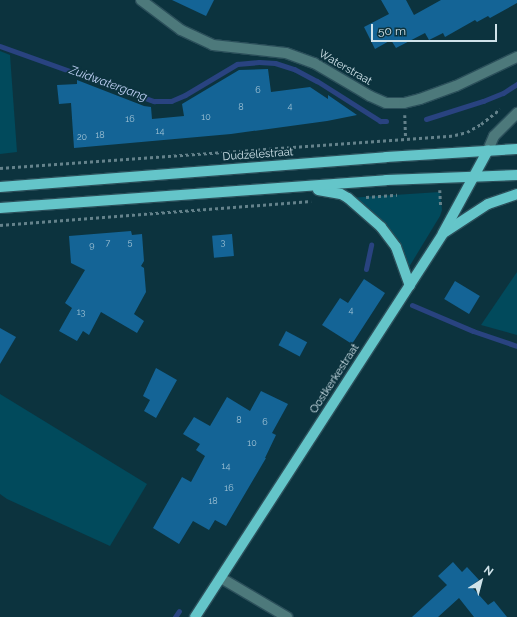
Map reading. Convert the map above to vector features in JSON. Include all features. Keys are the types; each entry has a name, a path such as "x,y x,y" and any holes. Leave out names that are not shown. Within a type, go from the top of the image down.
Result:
{"main road":[{"name":"Dudzelestraat","path":"0,187 517,149"},
{"name":"Oostkerkestraat","path":"195,617 410,286 443,233 488,150"},
{"path":"0,208 386,180 517,174"},
{"path":"304,187 341,194 348,198 381,227 396,247 410,286"},
{"path":"443,233 488,204 517,194"}],"street":[{"name":"Waterstraat","path":"141,0 181,30 213,45 286,53 314,63 370,96 386,103 404,103 456,86 517,57"},
{"path":"488,150 494,136 517,113"},
{"path":"221,578 287,617"}],"path":[{"path":"404,103 406,138"},
{"path":"0,168 456,135 467,132 481,124 504,106"},
{"path":"432,192 440,192"},
{"path":"348,198 402,194"},
{"path":"0,225 316,200"}],"shaded area":[{"path":"0,51 10,55 17,152 0,154"},
{"path":"440,192 442,210 440,216 406,272 396,247 348,198"},
{"path":"517,272 517,335 481,325"},
{"path":"0,394 147,484 110,546 7,499 0,494"}],"building":[{"path":"172,0 214,0 206,16"},
{"path":"381,0 406,0 414,15 441,0 517,0 517,3 490,18 488,16 477,22 475,20 445,37 443,33 429,40 425,33 396,48 391,40 375,49 364,27 389,14"},
{"path":"268,69 271,92 310,87 328,99 328,95 357,115 327,121 231,134 74,148 71,103 59,104 57,85 77,84 77,80 144,106 151,107 152,119 184,116 182,104 239,70"},
{"path":"131,231 132,235 142,234 144,261 141,266 144,268 146,292 134,314 144,321 137,333 101,312 89,335 83,331 77,341 59,331 72,308 65,303 85,270 71,263 69,236"},
{"path":"232,234 234,256 214,258 212,236"},
{"path":"364,279 385,293 352,344 322,325 340,298 348,303"},
{"path":"455,281 480,296 469,314 444,299"},
{"path":"0,328 16,337 0,364"},
{"path":"286,331 307,342 300,356 278,345"},
{"path":"156,368 177,380 156,418 144,411 150,400 143,396"},
{"path":"261,391 288,404 272,433 276,435 266,458 226,526 215,520 209,530 193,521 179,544 153,528 182,477 191,482 205,456 196,450 200,444 183,434 194,417 210,426 227,397 250,411"},
{"path":"453,562 462,572 467,567 479,580 471,586 488,605 494,601 507,617 474,617 459,598 438,617 412,617 447,585 438,576"}],"waterway":[{"name":"Zuidwatergang","path":"0,46 154,101 171,101 185,95 237,64 259,62 275,63 294,69 317,81 380,121 386,121"},
{"name":"Zuidwatergang","path":"426,119 483,101 503,93 517,84"},
{"name":"Zuidwatergang","path":"366,269 371,245"},
{"path":"412,305 473,331 517,346"},
{"path":"175,617 179,611"}]}
